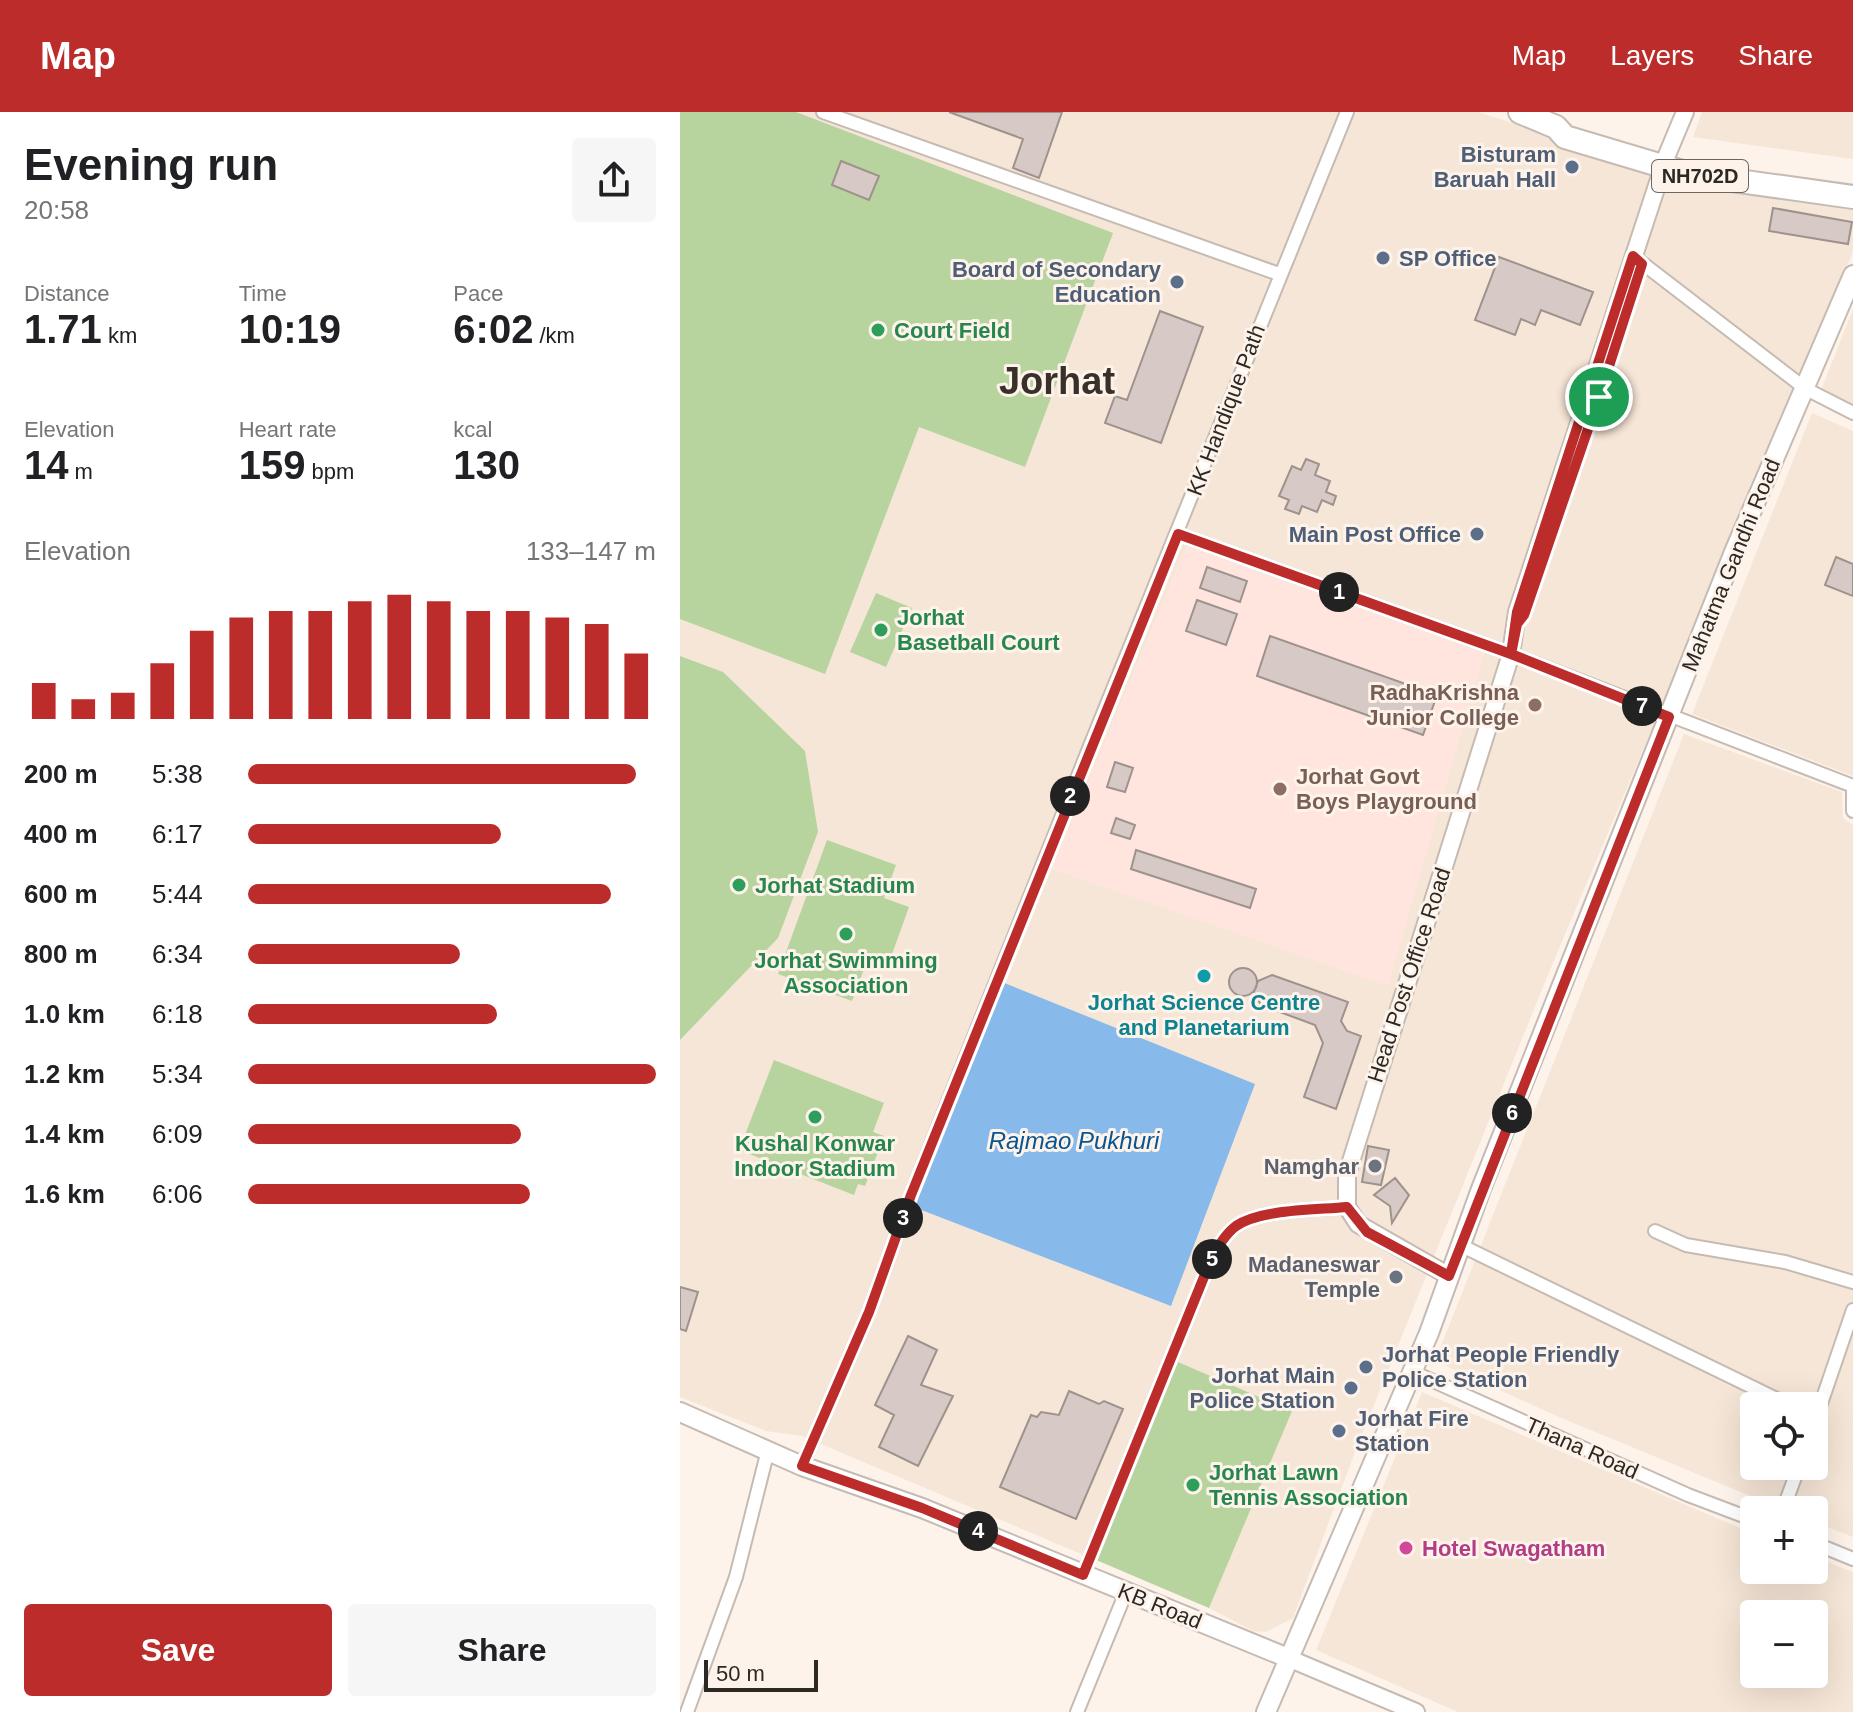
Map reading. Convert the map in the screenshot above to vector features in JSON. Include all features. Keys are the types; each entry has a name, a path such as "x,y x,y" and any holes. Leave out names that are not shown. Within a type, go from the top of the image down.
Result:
{"highway":[{"name":"NH702D","path":"1520,112 1556,127 1565,137 1669,163 1853,197"},
{"name":"NH702D","path":"1669,163 1853,182"}],"main road":[{"name":"Mahatma Gandhi Road","path":"1266,1712 1413,1372 1460,1245 1734,552 1853,275"},
{"name":"KB Road","path":"680,1412 802,1466 922,1508 1288,1658"}],"street":[{"path":"823,112 1279,274"},
{"name":"KK Handique Path","path":"802,1466 869,1312 917,1180 1178,534 1279,274 1347,112"},
{"path":"1669,163 1685,112"},
{"path":"1669,163 1693,112"},
{"name":"Head Post Office Road","path":"1347,1207 1345,1187 1357,1138 1511,654 1517,612 1669,163"},
{"path":"1638,260 1806,389 1853,413"},
{"path":"1178,534 1511,654 1853,788 1853,811"},
{"path":"1083,1575 1210,1262 1221,1242 1237,1226 1255,1217 1347,1207 1367,1232 1449,1276"},
{"path":"1655,1231 1686,1245 1785,1262 1853,1282"},
{"path":"1460,1245 1762,1392"},
{"path":"1825,1392 1853,1310"},
{"name":"Thana Road","path":"1413,1372 1688,1495 1740,1515"},
{"path":"687,1712 736,1577 768,1450"},
{"path":"1828,1549 1853,1559"},
{"path":"1077,1712 1126,1592"},
{"name":"KB Road","path":"1288,1658 1416,1712"}],"shaded area":[{"path":"680,112 1478,112 1683,177 1853,204 1853,252 1545,982 1355,1452 1293,1618 1266,1632 1253,1631 1209,1608 802,1436 766,1431 680,1397"},
{"path":"1702,112 1853,112 1853,159 1693,137"},
{"path":"1853,309 1853,405 1821,390"},
{"path":"1812,413 1853,431 1853,776 1692,714"},
{"path":"1190,537 1486,647 1388,986 1052,869"},
{"path":"1684,734 1842,792 1843,818 1853,825 1853,1537 1828,1527 1828,1496 1750,1496 1559,1417 1435,1361"},
{"path":"1422,1392 1740,1528 1740,1584 1828,1584 1828,1562 1853,1572 1853,1712 1458,1712 1316,1650"}],"green space":[{"name":"Court Field","path":"680,112 796,112 1113,233 1025,467 919,427 825,674 680,619"},
{"name":"Jorhat Basetball Court","path":"876,593 912,608 886,667 850,652"},
{"name":"Jorhat Stadium","path":"680,656 723,672 805,751 818,832 778,938 680,1040"},
{"name":"Jorhat Swimming Association","path":"827,840 896,865 884,898 909,907 887,968 867,961 852,1001 778,974"},
{"name":"Kushal Konwar Indoor Stadium","path":"774,1060 884,1103 873,1132 884,1136 865,1186 858,1184 854,1195 739,1150"},
{"name":"Jorhat Lawn Tennis Association","path":"1178,1362 1292,1411 1209,1608 1094,1559"}],"water":[{"name":"Rajmao Pukhuri","path":"1002,982 1255,1084 1171,1306 911,1206"}],"building":[{"path":"949,112 1062,112 1039,178 1013,168 1023,139"},
{"path":"841,161 879,176 869,200 832,185"},
{"path":"1773,208 1852,222 1848,244 1769,231"},
{"path":"1499,257 1593,292 1580,325 1541,310 1535,325 1521,319 1515,335 1475,320"},
{"path":"1160,311 1203,327 1161,443 1105,423 1115,396 1127,400"},
{"path":"1306,459 1319,464 1315,475 1330,481 1326,492 1336,496 1333,505 1322,500 1317,512 1302,506 1299,514 1285,509 1289,500 1279,496 1292,466 1301,470"},
{"path":"1836,557 1853,564 1853,596 1825,585"},
{"path":"1207,567 1247,581 1240,602 1200,588"},
{"path":"1197,600 1237,614 1226,645 1186,631"},
{"path":"1270,636 1437,695 1423,735 1257,676"},
{"path":"1115,762 1133,768 1125,792 1107,787"},
{"path":"1116,818 1135,825 1130,839 1111,833"},
{"path":"1136,850 1256,889 1250,908 1131,869"},
{"path":"1243,968 1253,972 1257,982 1253,992 1243,996 1233,992 1229,982 1233,972"},
{"path":"1272,975 1348,1002 1341,1021 1347,1031 1361,1036 1336,1109 1304,1097 1323,1043 1315,1025 1261,1005 1254,992 1258,981"},
{"name":"Namghar","path":"1368,1146 1389,1150 1381,1185 1362,1182"},
{"path":"1395,1178 1409,1195 1392,1223 1390,1206 1374,1195"},
{"path":"680,1287 698,1292 686,1331 680,1329"},
{"path":"908,1336 937,1350 921,1385 953,1396 918,1466 879,1447 894,1415 875,1405"},
{"path":"1069,1391 1099,1404 1104,1401 1123,1409 1076,1519 1000,1487 1031,1415 1037,1417 1041,1412 1059,1415"}],"place":[{"name":"Bisturam Baruah Hall","path":"1572,167"},
{"name":"SP Office","path":"1383,258"},
{"name":"Board of Secondary Education","path":"1177,282"},
{"name":"Court Field","path":"878,330"},
{"name":"Main Post Office","path":"1477,534"},
{"name":"Jorhat Basetball Court","path":"881,630"},
{"name":"RadhaKrishna Junior College","path":"1535,705"},
{"name":"Jorhat Govt Boys Playground","path":"1280,789"},
{"name":"Jorhat Stadium","path":"739,885"},
{"name":"Jorhat Swimming Association","path":"846,934"},
{"name":"Jorhat Science Centre and Planetarium","path":"1204,976"},
{"name":"Kushal Konwar Indoor Stadium","path":"815,1117"},
{"name":"Namghar","path":"1375,1166"},
{"name":"Madaneswar Temple","path":"1396,1277"},
{"name":"Jorhat People Friendly Police Station","path":"1366,1367"},
{"name":"Jorhat Main Police Station","path":"1351,1388"},
{"name":"Jorhat Fire Station","path":"1339,1431"},
{"name":"Jorhat Lawn Tennis Association","path":"1193,1485"},
{"name":"Hotel Swagatham","path":"1406,1548"}],"district":[{"name":"Jorhat","path":"1057,381"}],"route":[{"path":"1599,397 1524,615 1517,624 1511,654 1178,534 911,1195 869,1312 802,1466 922,1508 1083,1575 1210,1262 1221,1242 1237,1226 1255,1217 1347,1207 1367,1232 1449,1276 1669,717 1511,654 1517,612 1633,256 1642,264 1599,397"}]}
